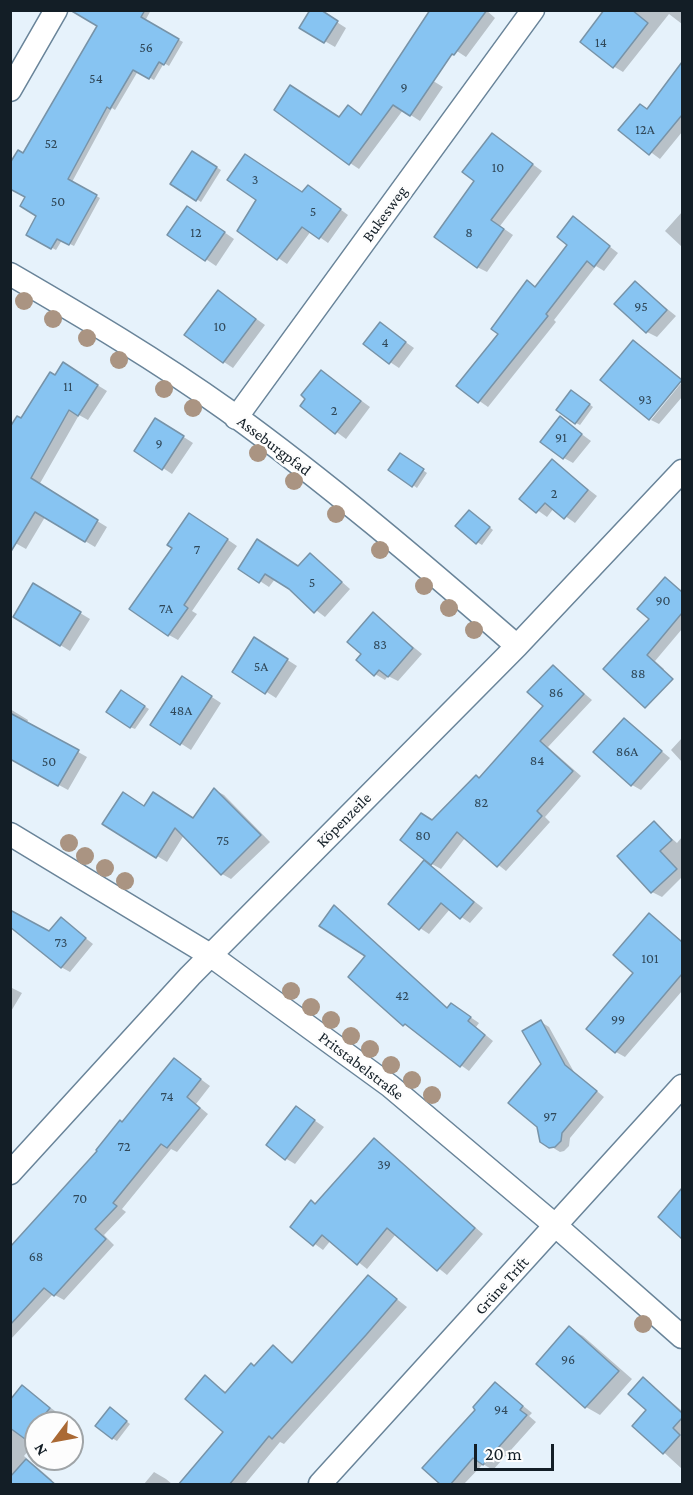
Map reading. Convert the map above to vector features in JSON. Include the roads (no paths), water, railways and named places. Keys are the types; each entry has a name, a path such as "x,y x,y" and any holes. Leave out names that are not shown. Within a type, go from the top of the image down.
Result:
{"street":[{"path":"10,90 56,10"},
{"name":"Bukesweg","path":"236,418 533,10"},
{"name":"Asseburgpfad","path":"10,274 104,328 236,418 355,508 517,646"},
{"name":"Köpenzeile","path":"10,1173 210,955 517,646 682,471"},
{"name":"Pritstabelstraße","path":"10,834 210,955 390,1086 556,1226 682,1337"},
{"name":"Grüne Trift","path":"321,1485 682,1086"}]}
